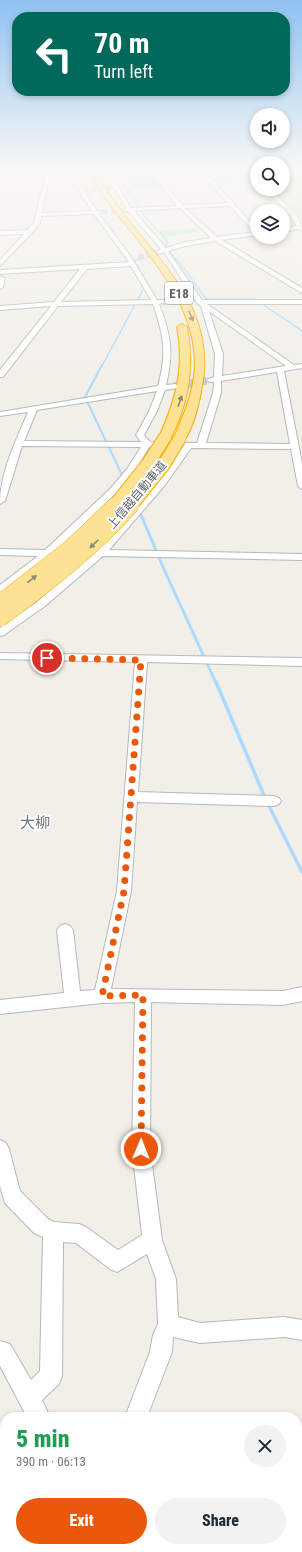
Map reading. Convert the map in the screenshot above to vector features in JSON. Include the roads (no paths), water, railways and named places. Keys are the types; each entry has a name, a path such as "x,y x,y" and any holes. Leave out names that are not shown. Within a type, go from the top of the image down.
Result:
{"highway":[{"name":"上信越自動車道","path":"132,240 151,265 173,302"},
{"name":"上信越自動車道","path":"0,619 64,571 111,528 184,442 196,399 200,374 199,343 194,324 187,307 175,286 142,240"},
{"name":"上信越自動車道","path":"0,602 52,564 96,523 134,483 150,462 165,437 181,398 186,374 186,343 179,316"}],"street":[{"path":"0,264 22,240"},
{"path":"115,240 159,302 163,320 168,353 163,388 156,406 140,435 147,444"},
{"path":"153,240 199,303 219,354 217,393 201,445"},
{"path":"162,251 185,244 214,240"},
{"path":"219,240 302,291"},
{"path":"0,272 131,263 138,258"},
{"path":"0,375 85,267"},
{"path":"0,278 2,278 0,287"},
{"path":"0,308 57,304 159,302"},
{"path":"199,303 302,302"},
{"path":"199,303 292,367"},
{"path":"210,380 302,366"},
{"path":"280,369 302,486"},
{"path":"0,414 175,386"},
{"path":"0,501 4,477 34,408"},
{"path":"0,633 41,604 101,553 162,483 184,442"},
{"path":"19,443 147,444 184,442 201,445 295,447"},
{"path":"0,590 48,552 113,491 131,470 147,444"},
{"path":"0,552 48,552"},
{"path":"101,553 302,557"},
{"path":"0,656 302,662"},
{"path":"102,996 124,891 141,660"},
{"path":"131,797 274,800"},
{"path":"65,930 73,999"},
{"path":"0,1007 102,996 143,995 283,998 302,994"},
{"path":"138,1412 162,1352 163,1335 168,1325 166,1279 152,1240 141,1149 143,995"},
{"path":"0,1149 12,1196 40,1226 53,1232 79,1234 117,1262 152,1240"},
{"path":"29,1397 51,1376 53,1232"},
{"path":"168,1325 200,1333 284,1327 302,1330"},
{"path":"0,1351 3,1351 36,1412"}],"waterway":[{"path":"166,240 166,247 168,250 186,271 206,299 255,299 302,331"},
{"path":"102,366 147,282 134,261 139,259"},
{"path":"102,365 85,397 123,477"},
{"path":"139,510 163,567 216,683"},
{"path":"216,682 266,800 302,872"}],"tunnel":[{"path":"151,254 159,252"},
{"path":"138,258 151,254"},
{"path":"147,255 151,254"},
{"path":"163,302 193,302"},
{"path":"175,386 210,380"}],"district":[{"name":"大柳","path":"35,823"}]}
